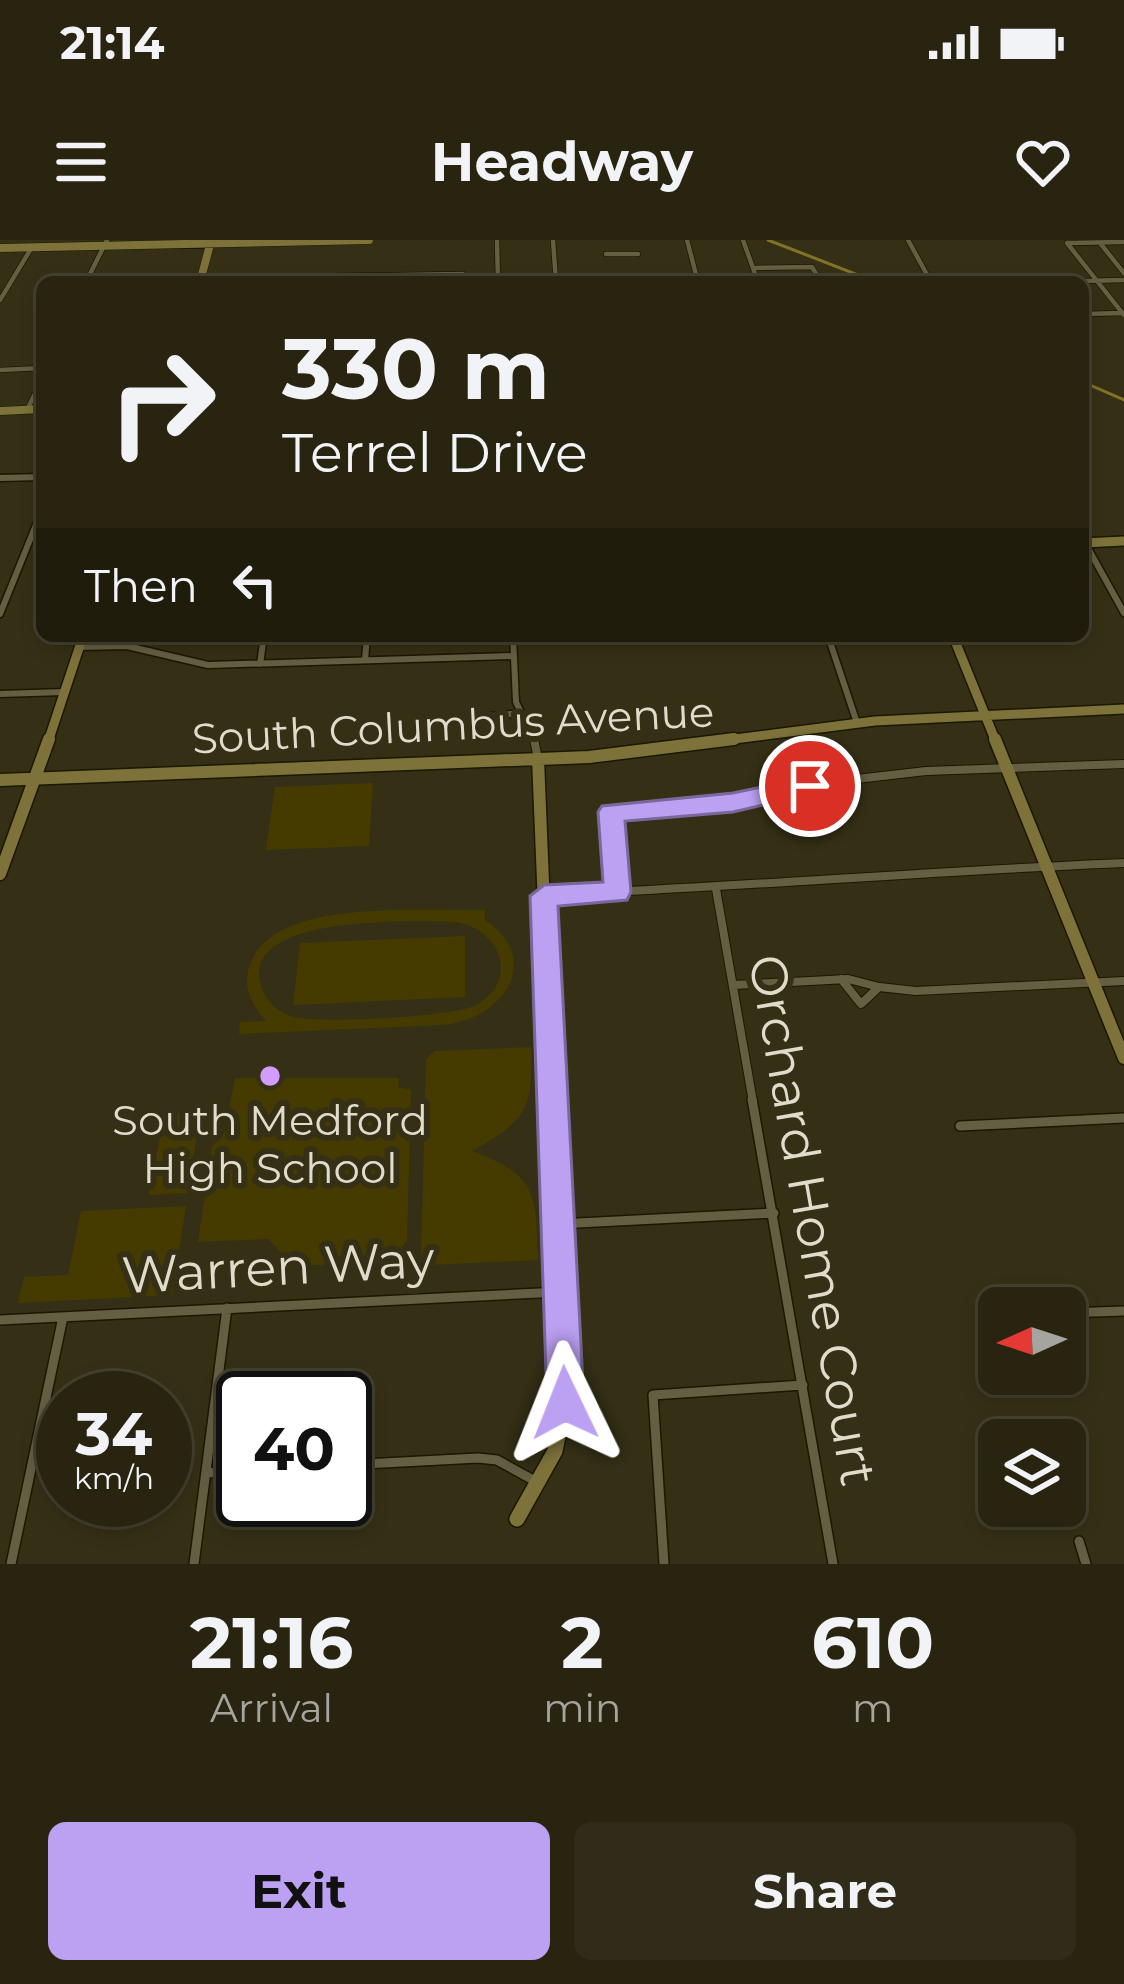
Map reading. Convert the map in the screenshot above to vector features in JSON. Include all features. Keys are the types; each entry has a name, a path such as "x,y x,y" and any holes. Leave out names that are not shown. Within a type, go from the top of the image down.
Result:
{"street":[{"path":"0,248 59,243 369,240"},
{"path":"497,240 499,276"},
{"path":"554,240 556,276"},
{"path":"611,240 617,254"},
{"path":"686,240 696,276"},
{"path":"743,240 756,276"},
{"path":"908,240 928,276"},
{"path":"201,276 211,242"},
{"path":"1089,280 1124,276 1099,242"},
{"path":"1067,243 1124,242"},
{"path":"89,276 105,243"},
{"path":"1067,243 1124,314"},
{"path":"0,300 32,247"},
{"path":"606,254 638,254"},
{"path":"753,268 812,267 817,276"},
{"path":"437,276 463,274"},
{"path":"1089,314 1124,314"},
{"path":"0,370 36,368"},
{"path":"27,410 36,391"},
{"path":"0,411 36,410"},
{"path":"0,478 36,477"},
{"path":"0,614 36,525"},
{"path":"1089,542 1124,542"},
{"path":"1089,552 1122,607"},
{"path":"0,874 81,642"},
{"path":"90,642 201,665 513,656"},
{"path":"260,664 263,642"},
{"path":"365,660 366,642"},
{"path":"513,642 514,691 532,728 538,759 565,1412 555,1451 517,1519"},
{"path":"830,642 857,723"},
{"path":"955,642 1124,1058"},
{"path":"0,694 64,692"},
{"name":"South Columbus Avenue","path":"0,780 538,759 683,748 857,723 1124,709"},
{"path":"433,722 521,712"},
{"path":"617,892 611,812 720,804 875,776 1124,764"},
{"path":"544,896 797,885 893,872 1124,863"},
{"name":"Orchard Home Court","path":"716,889 833,1564"},
{"path":"734,985 841,979 902,992 1124,981"},
{"path":"841,979 861,1004 879,986"},
{"path":"960,1126 1124,1118"},
{"path":"556,1224 774,1213"},
{"name":"Warren Way","path":"0,1320 560,1292"},
{"path":"194,1564 227,1309"},
{"path":"1086,1312 1124,1311"},
{"path":"10,1564 63,1317"},
{"path":"664,1564 653,1395 803,1385"},
{"path":"372,1464 497,1460 539,1484"},
{"path":"206,1473 216,1472"},
{"path":"1079,1541 1086,1564"}],"shaded area":[{"path":"373,783 369,846 266,850 275,787"},
{"path":"485,910 485,920 512,952 514,969 509,985 483,1012 444,1025 239,1034 240,1022 266,1021 249,994 251,962 266,941 290,927 355,912","holes":["404,921 456,922 494,945 501,970 490,995 476,1005 415,1016 308,1019 281,1012 265,995 260,968 272,948 297,935 330,927"]},
{"path":"465,936 465,997 293,1005 300,943"},
{"path":"531,1047 530,1085 523,1111 505,1131 472,1151 522,1179 534,1204 538,1260 429,1265 421,1258 426,1059 435,1051"},
{"path":"235,1078 399,1078 398,1087 411,1090 407,1241 387,1262 294,1266 268,1239 198,1242 212,1146 224,1134"},
{"path":"201,1109 188,1193 149,1195 164,1116"},
{"path":"186,1206 172,1295 18,1303 24,1277 68,1275 81,1211"}],"waterway":[{"path":"768,240 861,276"},
{"path":"1089,385 1124,400"}],"place":[{"name":"South Medford High School","path":"270,1076"}],"route":[{"path":"565,1403 544,896 617,892 611,812 733,802 810,786"}]}
